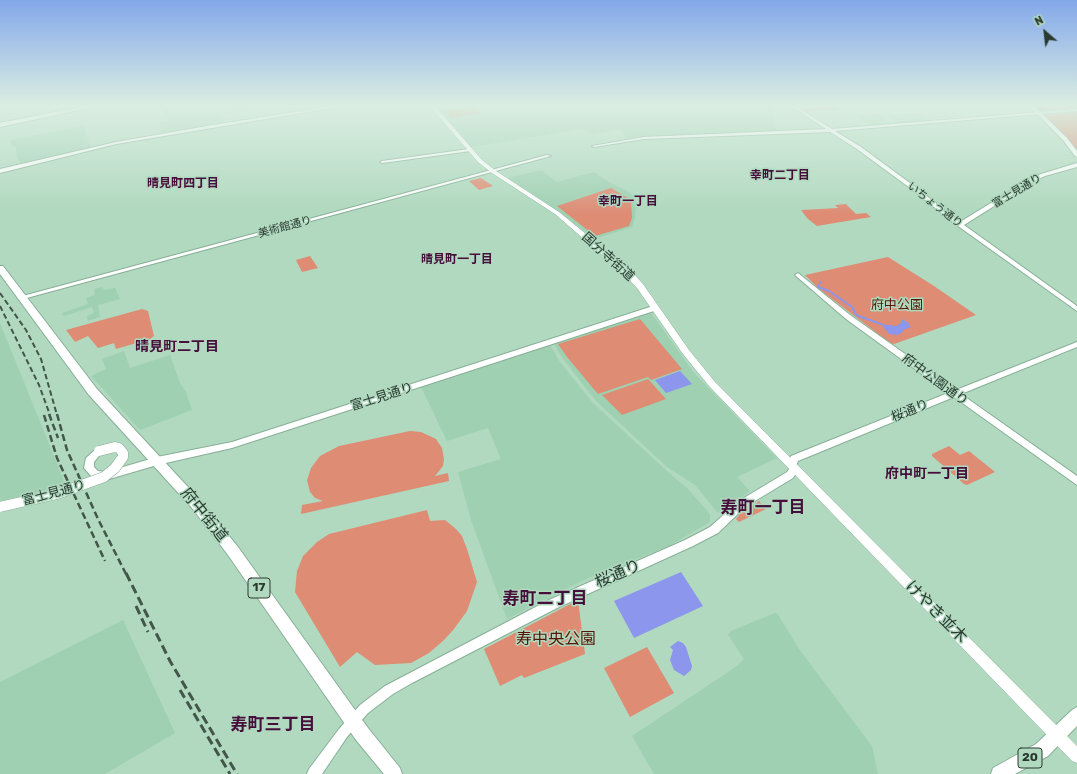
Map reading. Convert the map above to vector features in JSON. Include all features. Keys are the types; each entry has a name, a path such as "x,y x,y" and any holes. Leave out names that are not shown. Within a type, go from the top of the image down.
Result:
{"main road":[{"name":"国分寺街道","path":"462,141 469,150 494,172 552,210 595,244 631,276 704,375 793,467"},
{"path":"1067,141 1077,155"},
{"name":"府中街道","path":"0,268 93,392 196,504 233,551 394,774"},
{"name":"けやき並木","path":"793,467 1077,756"},
{"name":"20","path":"999,774 1036,754 1077,715"}],"street":[{"path":"0,171 127,141"},
{"path":"594,146 622,141"},
{"name":"いちょう通り","path":"848,141 912,187 960,226 1077,309"},
{"path":"382,162 469,150"},
{"name":"美術館通り","path":"21,298 549,156"},
{"name":"富士見通り","path":"960,226 1032,180 1043,175 1077,165"},
{"name":"府中公園通り","path":"798,275 833,306 1077,481"},
{"name":"富士見通り","path":"0,507 57,494 104,477 115,468 123,457 123,453 119,448 105,448 91,458 88,465 92,472 101,476 125,471 157,461 232,445 655,308"},
{"name":"桜通り","path":"314,774 342,733 364,709 408,679 579,591 689,543 718,528 734,510 757,494 790,475 794,459 1077,344"}],"shaded area":[{"path":"10,141 88,141 90,147 21,164 17,157 16,147 12,147"},
{"path":"466,141 507,141 471,147"},
{"path":"541,170 557,182 594,172 609,182 626,190 635,197 636,203 635,218 632,227 594,239 557,210 508,178"},
{"path":"102,287 104,290 115,288 120,299 98,305 100,317 88,321 87,316 94,313 92,307 64,316 62,313 88,304 86,298 95,295 94,289"},
{"path":"648,313 652,314 694,373 777,458 737,477 750,491 722,512 717,512 695,485 667,467 596,401 563,359 554,344"},
{"path":"0,323 64,481 57,488 0,501"},
{"path":"550,345 560,362 593,403 688,489 710,514 710,522 671,545 584,580 507,619 471,520 458,472 501,459 488,428 447,441 421,387"},
{"path":"124,351 130,368 170,355 192,410 140,430 91,376 106,369 102,359"},
{"path":"777,613 799,649 872,746 878,774 654,774 632,736 737,666 744,659 728,635 731,631"},
{"path":"123,620 175,733 105,774 0,774 0,682"}],"green space":[{"path":"1070,141 1077,141 1077,150"},
{"path":"481,178 493,186 479,190 469,181"},
{"path":"611,188 631,200 632,218 629,226 595,236 557,206"},
{"path":"846,204 856,214 866,213 871,217 817,226 808,219 801,210 838,208 835,205"},
{"path":"310,256 318,268 302,272 296,260"},
{"name":"府中公園","path":"888,257 976,315 894,344 890,343 819,289 805,275"},
{"path":"142,309 148,311 154,336 150,339 116,349 114,343 98,348 88,336 75,342 66,330"},
{"path":"640,319 682,369 651,380 648,377 598,394 558,344"},
{"path":"648,379 666,399 622,415 602,395"},
{"path":"410,431 421,432 436,439 442,448 444,459 443,466 435,476 448,473 449,481 301,514 302,505 323,501 315,498 310,492 307,480 311,468 320,456 339,446"},
{"path":"949,446 960,455 969,451 995,472 967,485 964,484 932,456 932,454"},
{"path":"759,501 766,509 739,522 736,519 739,515"},
{"path":"427,510 430,521 445,520 462,536 477,582 467,611 444,640 429,653 411,663 375,665 357,652 340,667 295,592 297,571 303,556 317,542 329,534"},
{"name":"寿中央公園","path":"578,600 585,654 524,678 522,675 500,686 484,649"},
{"path":"647,647 674,693 630,717 604,668"}],"water":[{"path":"902,319 909,323 911,327 903,330 904,331 898,335 889,334 881,324 896,326 901,323"},
{"path":"680,371 692,384 666,393 655,380"},
{"path":"681,572 703,606 634,638 614,601"},
{"path":"678,641 683,643 686,647 692,666 691,670 684,676 674,670 670,660 673,650 670,647"}],"waterway":[{"path":"818,287 821,281"},
{"path":"818,287 829,291 852,307 856,315 881,324"}],"railway":[{"path":"0,293 26,330 41,359 57,415"},
{"path":"0,306 39,385 50,415"},
{"path":"49,414 58,438"},
{"path":"57,414 67,450 98,519 126,574"},
{"path":"44,415 57,458 105,561"},
{"path":"126,573 170,661 237,774"},
{"path":"136,606 148,632"},
{"path":"180,690 230,774"}],"district":[{"name":"幸町二丁目","path":"780,176"},
{"name":"晴見町四丁目","path":"183,184"},
{"name":"幸町一丁目","path":"628,202"},
{"name":"晴見町一丁目","path":"457,260"},
{"name":"晴見町二丁目","path":"177,347"},
{"name":"府中町一丁目","path":"927,474"},
{"name":"寿町一丁目","path":"763,508"},
{"name":"寿町二丁目","path":"545,599"},
{"name":"寿町三丁目","path":"273,725"}]}
